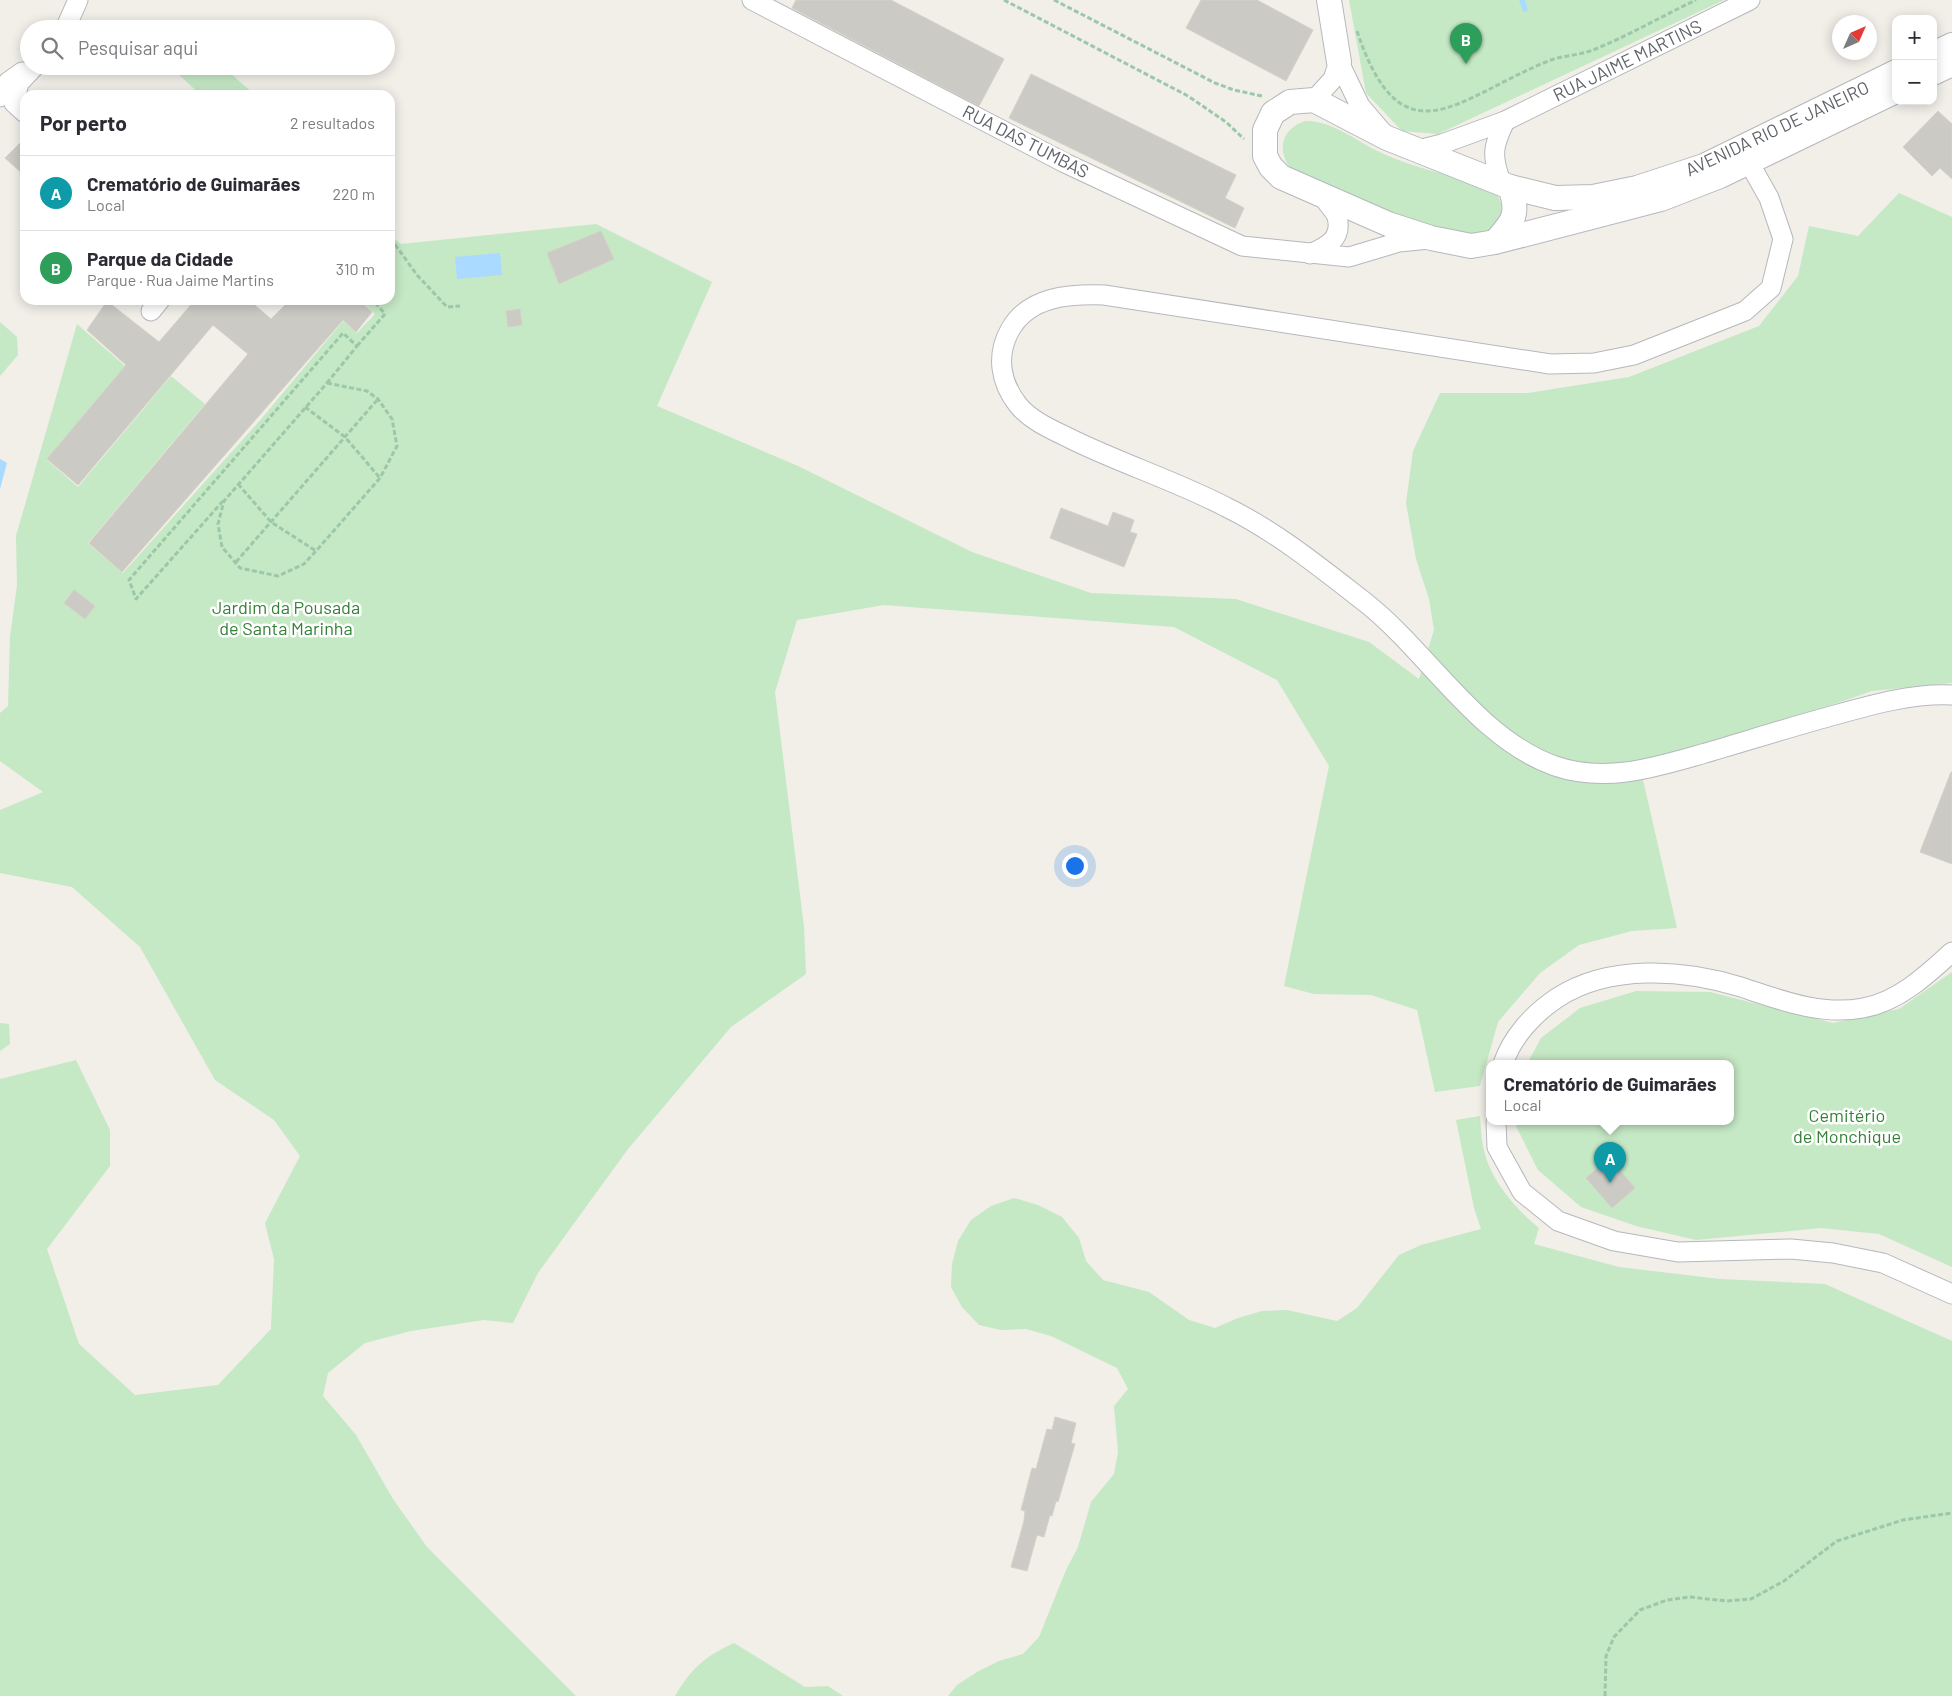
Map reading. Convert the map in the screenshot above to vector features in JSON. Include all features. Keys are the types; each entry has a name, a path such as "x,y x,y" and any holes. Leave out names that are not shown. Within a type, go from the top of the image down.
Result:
{"street":[{"path":"69,20 78,0"},
{"name":"RUA DAS TUMBAS","path":"752,0 1065,163 1242,246 1349,258 1399,242 1431,238"},
{"path":"1329,0 1339,62 1360,106 1387,138"},
{"name":"RUA JAIME MARTINS","path":"1418,150 1442,144 1505,120 1750,0"},
{"path":"1937,52 1952,45"},
{"path":"1339,62 1332,79 1314,100 1290,102 1274,113 1265,130 1265,156 1271,167 1281,177 1388,224 1431,238 1471,246 1495,242 1661,199 1745,155 1892,93"},
{"path":"1937,71 1952,64"},
{"path":"0,97 8,82 20,74"},
{"name":"AVENIDA RIO DE JANEIRO","path":"1314,100 1387,138 1506,184 1555,198 1593,197 1637,188 1745,155 1892,74"},
{"path":"20,108 14,103 19,83 27,75"},
{"path":"1495,242 1510,226 1515,216 1516,201 1494,163 1494,145 1505,120"},
{"path":"1745,155 1769,198 1783,239 1771,288 1746,311 1634,355 1594,363 1550,364 1104,295 1075,294 1046,300 1017,316 1003,341 1000,360 1004,381 1019,406 1040,424 1094,450 1184,486 1222,504 1298,549 1374,609 1487,724 1513,746 1555,766 1596,775 1640,772 1859,708 1900,698 1952,695"},
{"path":"1309,254 1329,246 1337,233 1337,216 1323,197"},
{"path":"1504,1060 1508,1048 1540,1009 1571,989 1605,978 1650,974 1686,975 1823,1010 1864,1008 1896,996 1929,973 1952,952"},
{"path":"1496,1125 1497,1147 1522,1192 1558,1221 1614,1241 1678,1252 1791,1249 1834,1253 1883,1263 1952,1294"}],"path":[{"path":"1004,0 1188,96 1226,122 1248,143"},
{"path":"1054,0 1224,87 1290,102"},
{"path":"1356,26 1373,68 1391,96 1398,103 1412,108 1437,112 1470,100 1545,62 1592,50 1696,0"},
{"path":"395,244 417,275 447,307 460,306"},
{"path":"357,346 343,334 129,580 136,599 328,383 385,314 377,305"},
{"path":"224,501 218,524 222,547 240,568 278,576 304,564 316,551 380,478 397,446 392,419 378,400 367,391 328,383"},
{"path":"236,562 378,400"},
{"path":"305,407 345,437 380,478"},
{"path":"238,484 271,522 316,551"},
{"path":"1605,1696 1606,1656 1614,1637 1640,1610 1667,1600 1690,1597 1726,1601 1751,1599 1784,1581 1837,1542 1903,1520 1952,1513"}],"green space":[{"path":"1349,0 1724,0 1438,134 1402,131 1366,93"},
{"path":"179,75 232,75 249,90 196,90"},
{"path":"1305,121 1326,124 1336,128 1390,157 1484,186 1492,190 1500,201 1502,213 1500,218 1483,237 1414,223 1291,169 1286,162 1284,154 1284,140 1291,129"},
{"name":"Jardim da Pousada de Santa Marinha","path":"1899,193 1952,217 1952,683 1872,691 1641,771 1677,928 1632,931 1579,945 1540,973 1498,1022 1480,1086 1435,1092 1417,1010 1371,995 1314,994 1284,986 1329,766 1277,680 1174,627 884,605 797,620 775,692 804,927 806,974 731,1027 628,1149 538,1273 513,1323 484,1320 411,1331 365,1343 328,1373 323,1396 356,1435 393,1499 427,1547 576,1696 0,1696 0,1079 76,1060 110,1130 110,1166 47,1249 79,1344 135,1395 218,1385 271,1329 274,1259 265,1223 300,1156 274,1120 215,1080 140,947 72,887 0,873 0,810 43,792 0,761 0,713 8,706 10,637 17,585 16,536 77,324 125,366 47,460 78,487 171,376 205,404 88,543 123,573 262,418 343,321 357,333 375,314 366,305 395,305 395,239 401,244 596,224 712,282 657,406 798,466 972,552 1091,593 1236,599 1369,642 1419,679 1434,630 1429,599 1416,559 1406,503 1413,451 1440,393 1528,393 1629,377 1759,326 1798,276 1809,226 1858,236"},
{"path":"0,322 17,337 18,355 0,376"},
{"name":"Cemitério de Monchique","path":"1952,972 1952,1267 1879,1234 1821,1228 1696,1240 1636,1226 1581,1207 1538,1170 1516,1126 1734,1125 1734,1060 1529,1060 1541,1038 1580,1008 1636,991 1710,992 1833,1023 1899,1009"},
{"path":"0,1023 9,1024 10,1044 0,1051"},
{"path":"1480,1116 1482,1142 1487,1161 1506,1194 1539,1228 1534,1244 1619,1267 1720,1279 1825,1284 1952,1341 1952,1696 948,1696 957,1685 977,1672 999,1661 1023,1654 1039,1637 1066,1570 1078,1547 1091,1502 1114,1474 1118,1452 1114,1406 1128,1389 1117,1368 1051,1336 1026,1329 1001,1330 979,1325 962,1307 951,1287 952,1264 958,1241 971,1220 991,1206 1014,1198 1038,1205 1062,1217 1079,1238 1086,1261 1103,1280 1149,1292 1189,1320 1215,1328 1238,1318 1262,1311 1287,1310 1337,1321 1357,1308 1399,1255 1421,1245 1481,1229 1474,1208 1456,1120"},
{"path":"734,1643 805,1687 828,1686 843,1696 675,1696 687,1678 700,1664"}],"water":[{"path":"500,253 502,275 457,279 455,257"},
{"path":"0,459 7,463 0,489"}],"building":[{"path":"796,0 891,0 1004,59 979,106 792,8"},
{"path":"1201,0 1257,0 1313,30 1286,81 1186,28"},
{"path":"1031,74 1236,175 1225,198 1244,208 1235,228 1009,118"},
{"path":"1938,111 1952,124 1952,179 1940,168 1932,176 1903,147"},
{"path":"20,143 20,172 5,158"},
{"path":"601,231 614,259 559,284 547,253"},
{"path":"104,305 112,305 159,342 191,305 255,305 271,319 285,305 364,305 372,312 356,332 343,320 122,572 89,543 248,354 213,325 78,485 47,459 126,365 87,330"},
{"path":"520,309 522,325 508,327 506,311"},
{"path":"1061,508 1108,526 1113,512 1134,520 1130,532 1137,534 1124,567 1050,538"},
{"path":"74,590 95,606 85,619 64,603"},
{"path":"1952,772 1952,864 1920,852"},
{"path":"1609,1158 1635,1188 1612,1208 1586,1178"},
{"path":"1055,1417 1076,1423 1071,1443 1075,1444 1058,1502 1056,1501 1052,1516 1050,1515 1044,1537 1037,1535 1027,1571 1011,1567 1024,1521 1025,1511 1021,1510 1032,1468 1036,1469 1047,1429 1052,1430"}],"waterway":[{"path":"1522,0 1525,9"}],"place":[{"name":"Parque da Cidade","path":"1466,64"},
{"name":"Crematório de Guimarães","path":"1610,1183"}]}
